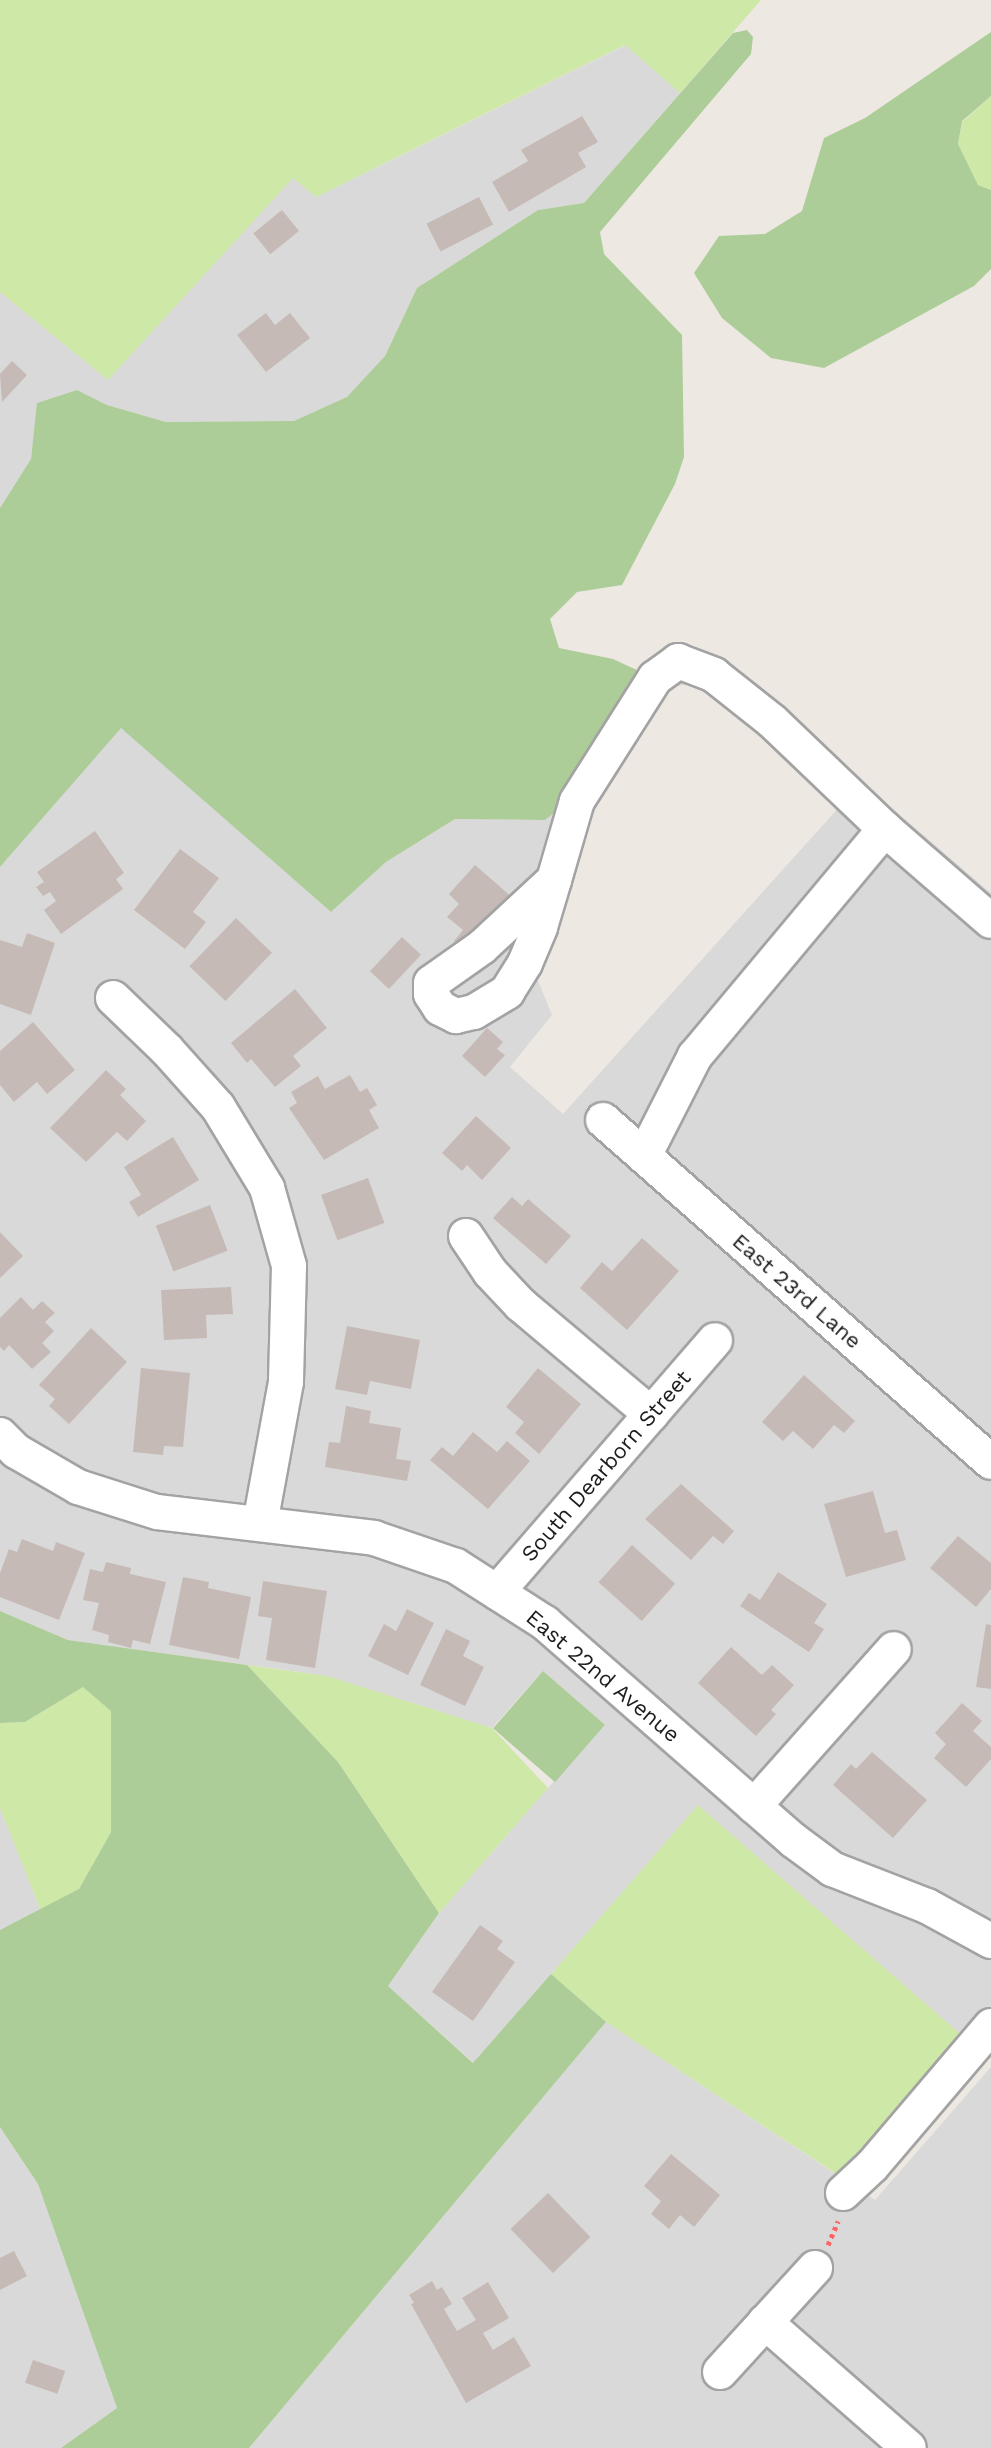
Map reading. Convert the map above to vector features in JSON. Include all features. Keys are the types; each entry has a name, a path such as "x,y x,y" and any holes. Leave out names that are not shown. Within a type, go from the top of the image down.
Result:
{"street":[{"path":"554,880 577,801 655,678 678,661 714,675 991,921"},
{"path":"644,1156 695,1056 885,829"},
{"path":"113,998 167,1050 218,1107 267,1188 286,1253 289,1266 286,1382 260,1523"},
{"name":"East 23rd Lane","path":"603,1120 991,1462"},
{"path":"466,1236 490,1272 521,1305 651,1414"},
{"name":"South Dearborn Street","path":"497,1592 715,1340"},
{"name":"East 22nd Avenue","path":"0,1435 16,1451 78,1487 157,1512 374,1538 456,1566 545,1623 754,1806 832,1869 927,1906 991,1941"},
{"path":"754,1806 894,1649"},
{"path":"843,2193 872,2166 991,2026"},
{"path":"720,2372 815,2268"},
{"path":"765,2322 909,2448"}],"path":[{"path":"815,2268 837,2227 843,2193"}],"shaded area":[{"path":"626,45 680,93 584,203 538,210 417,288 385,356 348,397 294,421 166,422 107,405 77,390 38,403 31,459 0,508 0,292 108,380 293,177 316,197"},
{"path":"660,660 861,782 991,893 991,2010 966,2039 698,1806 474,2063 388,1986 439,1913 604,1724 543,1671 492,1728 327,1676 68,1640 0,1611 0,867 121,727 331,912 386,862 455,819 545,820","holes":["689,684 716,696 841,805 563,1114 510,1067 552,1015 535,973 581,809 657,690"]},
{"path":"0,1808 41,1911 0,1930"},
{"path":"606,2022 875,2200 991,2067 991,2448 249,2448"},
{"path":"0,2127 38,2184 117,2408 61,2448 0,2448"}],"green space":[{"path":"0,0 761,0 680,93 625,45 316,197 293,178 108,380 0,292"},
{"path":"747,30 753,37 751,54 600,232 604,254 682,335 684,457 675,484 622,585 577,592 550,619 559,648 613,659 639,671 642,685 570,800 545,820 455,819 386,862 331,912 121,728 0,867 0,508 31,459 37,403 77,390 107,405 166,422 294,421 347,397 385,356 417,288 538,210 584,203 733,33"},
{"path":"991,32 991,96 962,121 958,144 978,185 991,190 991,269 974,286 824,368 771,358 722,318 694,273 719,236 765,234 802,211 824,138 865,118"},
{"path":"991,96 991,190 978,185 958,144 962,122"},
{"path":"0,1611 68,1640 247,1665 338,1762 439,1913 388,1986 473,2063 551,1974 606,2022 249,2448 61,2448 117,2408 38,2184 0,2127 0,1930 79,1889 111,1832 111,1711 83,1687 25,1722 0,1723"},
{"path":"247,1665 327,1676 492,1728 548,1788 439,1913 338,1762"},
{"path":"543,1671 605,1725 555,1782 493,1728"},
{"path":"83,1687 111,1710 111,1832 79,1889 41,1911 0,1808 0,1723 25,1722"},
{"path":"698,1805 966,2039 844,2179 606,2022 551,1974"}],"building":[{"path":"582,116 598,142 578,153 586,167 509,212 492,182 528,161 521,150"},
{"path":"479,197 493,225 441,251 426,224"},
{"path":"282,210 299,231 270,254 253,233"},
{"path":"266,313 275,325 290,313 310,338 266,372 237,335"},
{"path":"12,361 27,375 2,402 0,374"},
{"path":"95,831 124,873 116,879 123,889 61,934 44,910 56,901 50,892 43,896 36,887 44,882 37,872"},
{"path":"180,849 219,878 193,912 206,922 185,949 134,910"},
{"path":"475,865 513,898 466,951 454,941 463,930 447,917 459,904 449,894"},
{"path":"236,918 272,953 225,1001 189,966"},
{"path":"27,933 55,943 31,1015 0,1004 0,940 22,947"},
{"path":"402,937 421,955 389,989 370,971"},
{"path":"295,989 327,1028 293,1056 301,1066 275,1087 251,1059 247,1063 231,1043"},
{"path":"33,1022 75,1070 47,1094 37,1082 14,1102 0,1085 0,1051"},
{"path":"487,1028 503,1042 497,1049 505,1055 485,1077 462,1056"},
{"path":"106,1070 126,1089 120,1095 146,1121 127,1141 117,1132 86,1162 50,1128"},
{"path":"350,1075 360,1092 367,1088 377,1105 369,1110 379,1128 324,1160 289,1108 297,1103 291,1092 318,1076 325,1089"},
{"path":"476,1116 511,1148 482,1180 467,1165 462,1171 442,1153"},
{"path":"173,1137 199,1180 138,1217 129,1202 141,1195 124,1167"},
{"path":"368,1178 384,1223 337,1240 321,1195"},
{"path":"512,1197 522,1206 528,1199 571,1236 546,1264 493,1218"},
{"path":"210,1205 228,1251 173,1272 156,1226"},
{"path":"0,1232 23,1256 0,1278"},
{"path":"642,1238 679,1271 627,1330 580,1288 602,1262 612,1271"},
{"path":"231,1287 233,1314 206,1315 207,1338 164,1340 161,1290"},
{"path":"21,1297 33,1310 42,1301 55,1313 45,1322 54,1331 42,1343 51,1352 32,1369 9,1345 4,1351 0,1347 0,1318"},
{"path":"347,1326 420,1340 411,1389 370,1381 367,1395 335,1389"},
{"path":"91,1328 127,1362 69,1424 49,1406 55,1399 39,1385"},
{"path":"141,1368 190,1373 183,1447 164,1446 163,1455 133,1452"},
{"path":"538,1368 581,1404 539,1454 515,1433 524,1422 506,1407"},
{"path":"804,1375 855,1421 844,1433 834,1425 813,1449 793,1431 783,1441 762,1422"},
{"path":"346,1406 371,1411 369,1423 401,1428 396,1459 411,1461 407,1481 325,1467 329,1442 340,1443"},
{"path":"473,1432 497,1452 507,1441 530,1461 488,1509 430,1460 442,1447 453,1456"},
{"path":"681,1484 734,1531 723,1544 713,1536 691,1560 645,1519"},
{"path":"873,1491 885,1533 897,1530 906,1560 846,1577 824,1504"},
{"path":"958,1536 991,1563 991,1589 976,1607 930,1568"},
{"path":"22,1539 53,1551 56,1542 85,1553 59,1620 0,1597 0,1573 9,1549 17,1552"},
{"path":"632,1545 675,1584 642,1621 599,1582"},
{"path":"106,1562 131,1568 130,1574 166,1582 150,1644 133,1640 131,1648 108,1642 109,1635 92,1630 99,1603 83,1600 90,1569 103,1572"},
{"path":"778,1572 827,1604 814,1623 824,1629 809,1652 740,1606 749,1593 760,1600"},
{"path":"183,1577 209,1582 208,1588 251,1597 239,1659 169,1645"},
{"path":"263,1581 327,1591 315,1668 266,1660 272,1618 258,1616"},
{"path":"407,1609 434,1623 408,1675 368,1656 384,1624 396,1631"},
{"path":"986,1624 991,1625 991,1689 976,1687"},
{"path":"446,1629 470,1641 463,1656 484,1667 465,1706 420,1685"},
{"path":"731,1647 762,1675 772,1665 794,1685 771,1710 776,1714 756,1736 698,1683"},
{"path":"962,1703 982,1721 973,1731 991,1747 991,1759 966,1787 934,1758 946,1744 935,1733"},
{"path":"872,1752 927,1800 893,1838 833,1785 851,1764 856,1769"},
{"path":"480,1925 503,1941 497,1949 515,1962 473,2021 432,1992"},
{"path":"671,2154 720,2195 694,2227 680,2215 669,2229 651,2214 661,2201 644,2186"},
{"path":"548,2193 590,2237 553,2273 511,2229"},
{"path":"14,2251 27,2276 0,2290 0,2258"},
{"path":"432,2281 437,2290 442,2287 452,2304 444,2309 457,2331 476,2320 462,2298 488,2282 509,2318 483,2333 493,2350 514,2337 531,2366 466,2403 411,2304 414,2303 409,2295"},
{"path":"33,2360 65,2371 57,2394 25,2383"}]}
